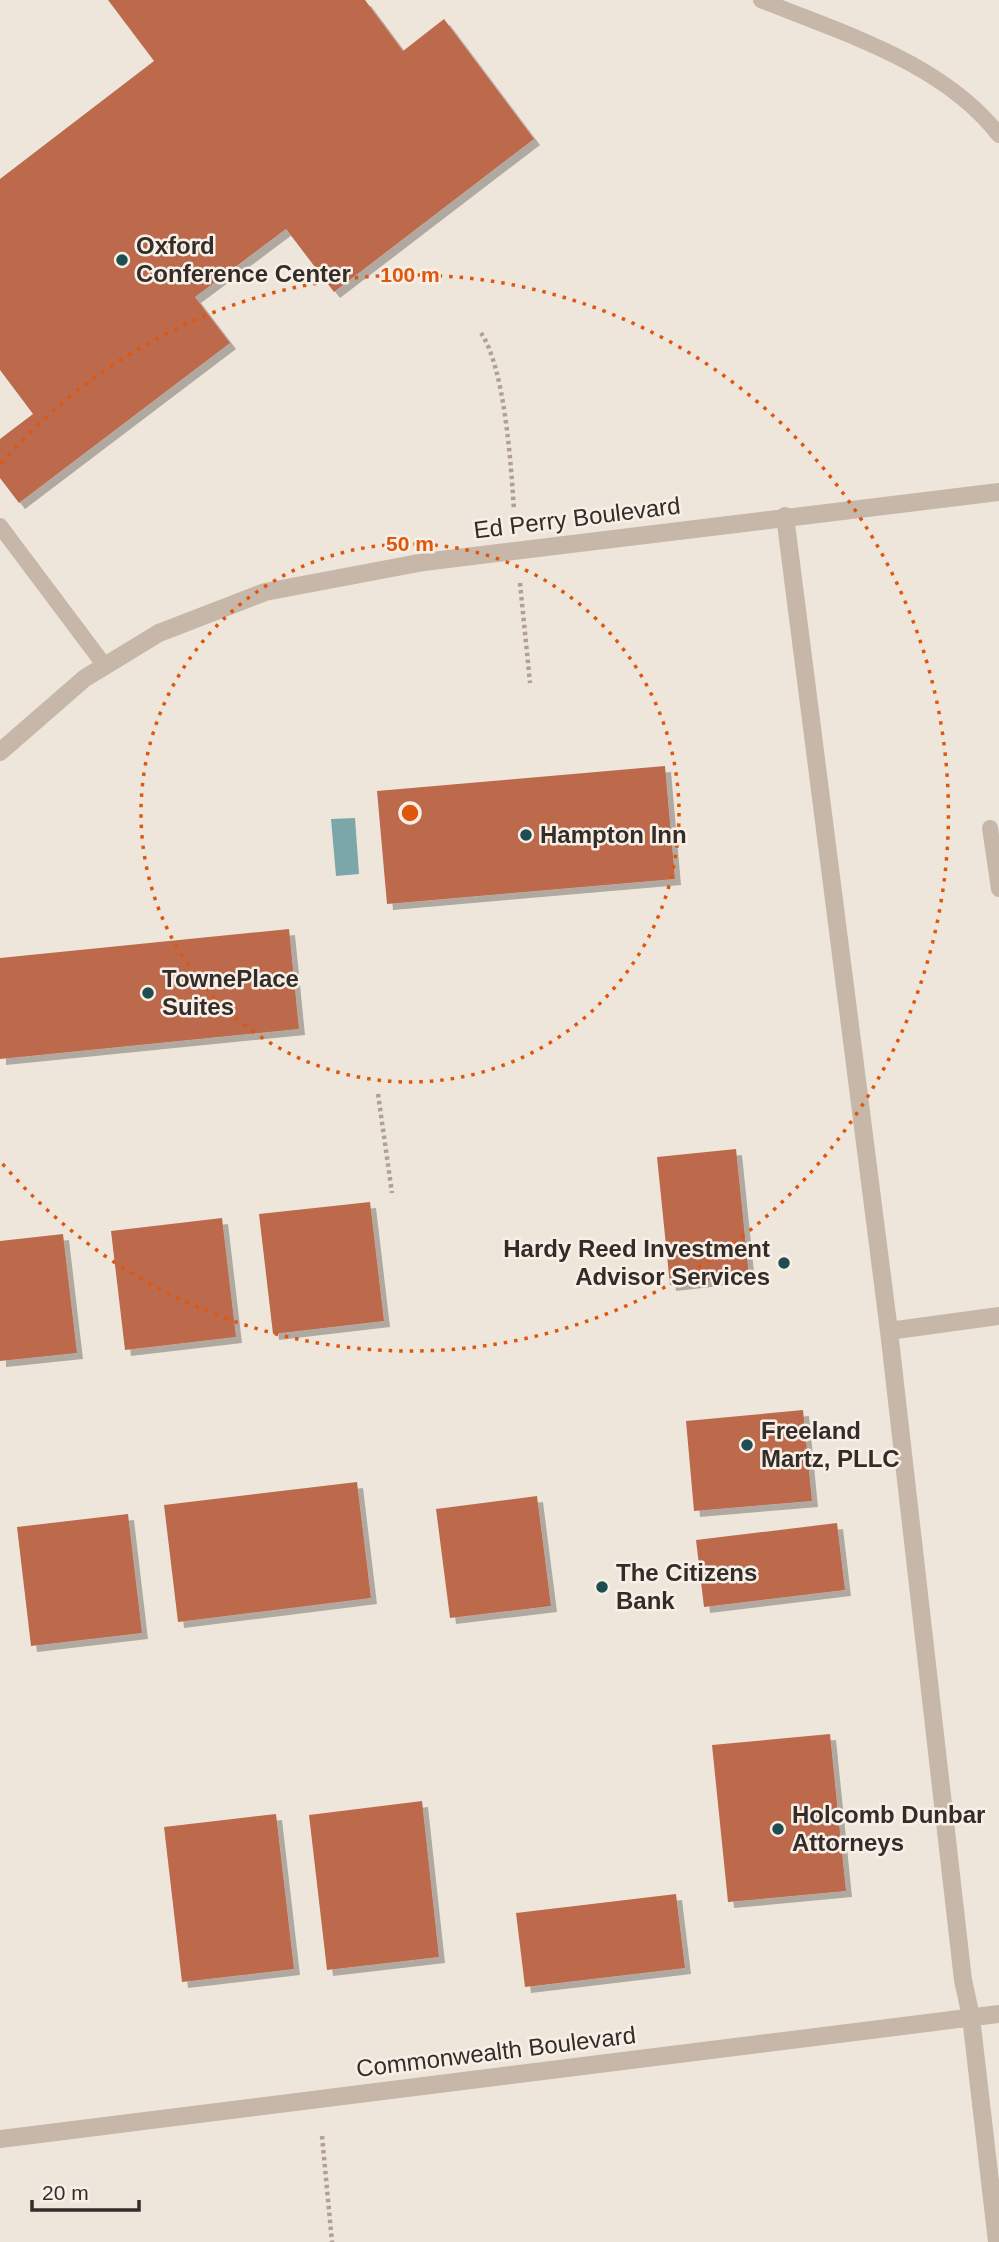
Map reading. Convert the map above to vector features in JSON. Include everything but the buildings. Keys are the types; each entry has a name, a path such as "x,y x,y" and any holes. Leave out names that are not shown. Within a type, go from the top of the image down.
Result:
{"street":[{"name":"Ed Perry Boulevard","path":"0,752 85,678 159,633 265,592 425,562 999,492"},
{"path":"785,516 889,1331 963,1980 971,2017 997,2242"},
{"path":"889,1331 999,1316"},
{"name":"Commonwealth Boulevard","path":"0,2139 999,2014"}],"lane":[{"path":"761,0 909,62 979,110 999,135"},
{"path":"0,526 105,666"},
{"path":"990,828 999,889"}],"path":[{"path":"481,333 491,347 507,432 514,510"},
{"path":"520,583 530,683"},
{"path":"378,1094 393,1193"},
{"path":"322,2136 332,2242"}],"water":[{"path":"355,818 359,874 336,876 331,819"}],"place":[{"name":"Oxford Conference Center","path":"122,260"},
{"name":"Hampton Inn","path":"526,835"},
{"name":"TownePlace Suites","path":"148,993"},
{"name":"Hardy Reed Investment Advisor Services","path":"784,1263"},
{"name":"Freeland Martz, PLLC","path":"747,1445"},
{"name":"The Citizens Bank","path":"602,1587"},
{"name":"Holcomb Dunbar Attorneys","path":"778,1829"}]}
